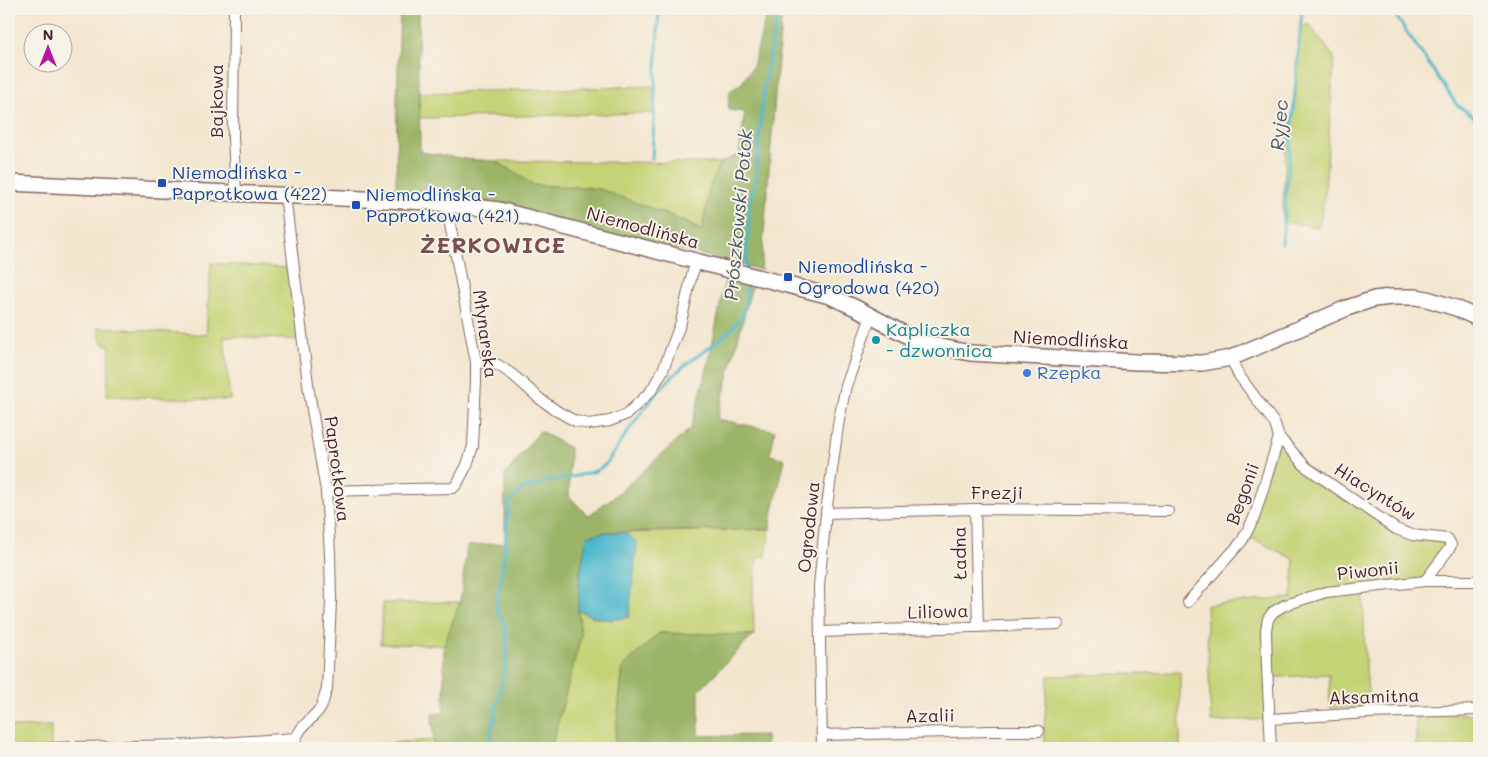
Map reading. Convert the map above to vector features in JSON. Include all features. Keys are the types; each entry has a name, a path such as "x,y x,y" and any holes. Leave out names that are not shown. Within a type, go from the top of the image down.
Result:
{"main road":[{"name":"Niemodlińska","path":"9,182 446,203 499,210 830,296 921,342 970,353 1202,363 1231,358 1347,308 1374,300 1404,296 1427,299 1456,308 1479,319"}],"street":[{"name":"Bajkowa","path":"234,9 233,137 236,193"},
{"name":"Paprotkowa","path":"50,748 294,743 301,729 320,708 328,682 331,601 326,490 309,392 285,196"},
{"name":"Młynarska","path":"326,490 453,488 457,484 474,446 476,362 446,203"},
{"path":"476,362 498,365 513,375 540,399 557,411 575,420 589,424 610,421 627,414 651,391 663,370 681,322 692,274 697,262"},
{"name":"Ogrodowa","path":"822,748 819,586 826,513 839,419 846,386 871,316"},
{"path":"1231,358 1238,374 1275,424 1279,437"},
{"name":"Hiacyntów","path":"1279,437 1306,467 1396,529 1412,535 1448,540 1450,545 1448,549 1425,581"},
{"name":"Begonii","path":"1188,602 1242,541 1254,518 1279,437"},
{"name":"Frezji","path":"826,513 975,509 1168,512"},
{"name":"Ładna","path":"975,509 978,627"},
{"name":"Piwonii","path":"1270,719 1267,667 1268,619 1273,612 1285,605 1326,592 1425,581 1479,581"},
{"name":"Liliowa","path":"820,632 1058,624"},
{"name":"Aksamitna","path":"1270,719 1368,713 1479,710"},
{"path":"1270,719 1271,748"},
{"name":"Azalii","path":"822,735 1039,731"}],"green space":[{"path":"400,9 418,9 420,152 465,159 496,161 534,185 600,189 674,217 702,231 709,188 720,163 739,153 745,112 728,110 730,91 742,83 753,66 768,9 782,9 761,270 692,252 583,232 447,196 396,193"},
{"path":"1309,24 1334,57 1325,193 1319,227 1282,222 1286,150 1296,92 1300,27"},
{"path":"654,86 654,113 419,118 419,93"},
{"path":"496,161 720,163 709,188 703,231 674,217 588,187 534,185"},
{"path":"211,263 289,268 303,340 224,336 230,400 107,396 110,346 102,343 98,327 206,335"},
{"path":"726,276 753,282 717,419 775,431 770,455 785,459 770,529 606,532 583,554 578,610 581,636 551,748 434,748 432,714 444,713 444,645 460,602 467,546 505,543 505,475 540,431 570,448 569,496 588,516 621,491 691,428 708,365"},
{"path":"1279,437 1306,467 1396,529 1451,545 1425,581 1363,588 1369,708 1330,708 1329,674 1268,678 1270,719 1211,722 1206,605 1292,598 1294,559 1245,535"},
{"path":"770,529 766,557 758,557 753,590 754,635 659,633 623,667 614,748 551,748 581,636 578,610 594,618 612,620 632,576 637,543 625,533"},
{"path":"460,602 444,645 381,644 383,603"},
{"path":"659,633 754,635 699,690 699,736 766,735 766,748 614,748 623,667"},
{"path":"1180,672 1180,748 1045,748 1044,728 1048,676"},
{"path":"1478,714 1479,748 1416,748 1416,715"},
{"path":"51,726 51,748 9,748 9,727"},
{"path":"434,740 434,748 365,748 364,745"}],"water":[{"path":"606,532 625,533 637,542 629,617 603,619 578,610 580,572 587,536"}],"waterway":[{"path":"652,159 659,9"},
{"name":"Prószkowski Potok","path":"746,269 750,202 756,174 764,85 779,9"},
{"name":"Ryjec","path":"1282,243 1302,9"},
{"path":"1391,9 1457,105 1479,120"},
{"name":"Prószkowski Potok","path":"490,748 507,656 505,624 496,609 505,551 509,503 522,489 596,471 606,464 638,417 666,383 684,366 718,341 740,319 743,315 745,304 746,278"}],"place":[{"name":"Niemodlińska - Paprotkowa (422)","path":"162,183"},
{"name":"Niemodlińska - Paprotkowa (421)","path":"356,205"},
{"name":"Niemodlińska - Ogrodowa (420)","path":"788,277"},
{"name":"Kapliczka - dzwonnica","path":"876,340"},
{"name":"Rzepka","path":"1027,373"}],"district":[{"name":"ŻERKOWICE","path":"493,245"}]}
